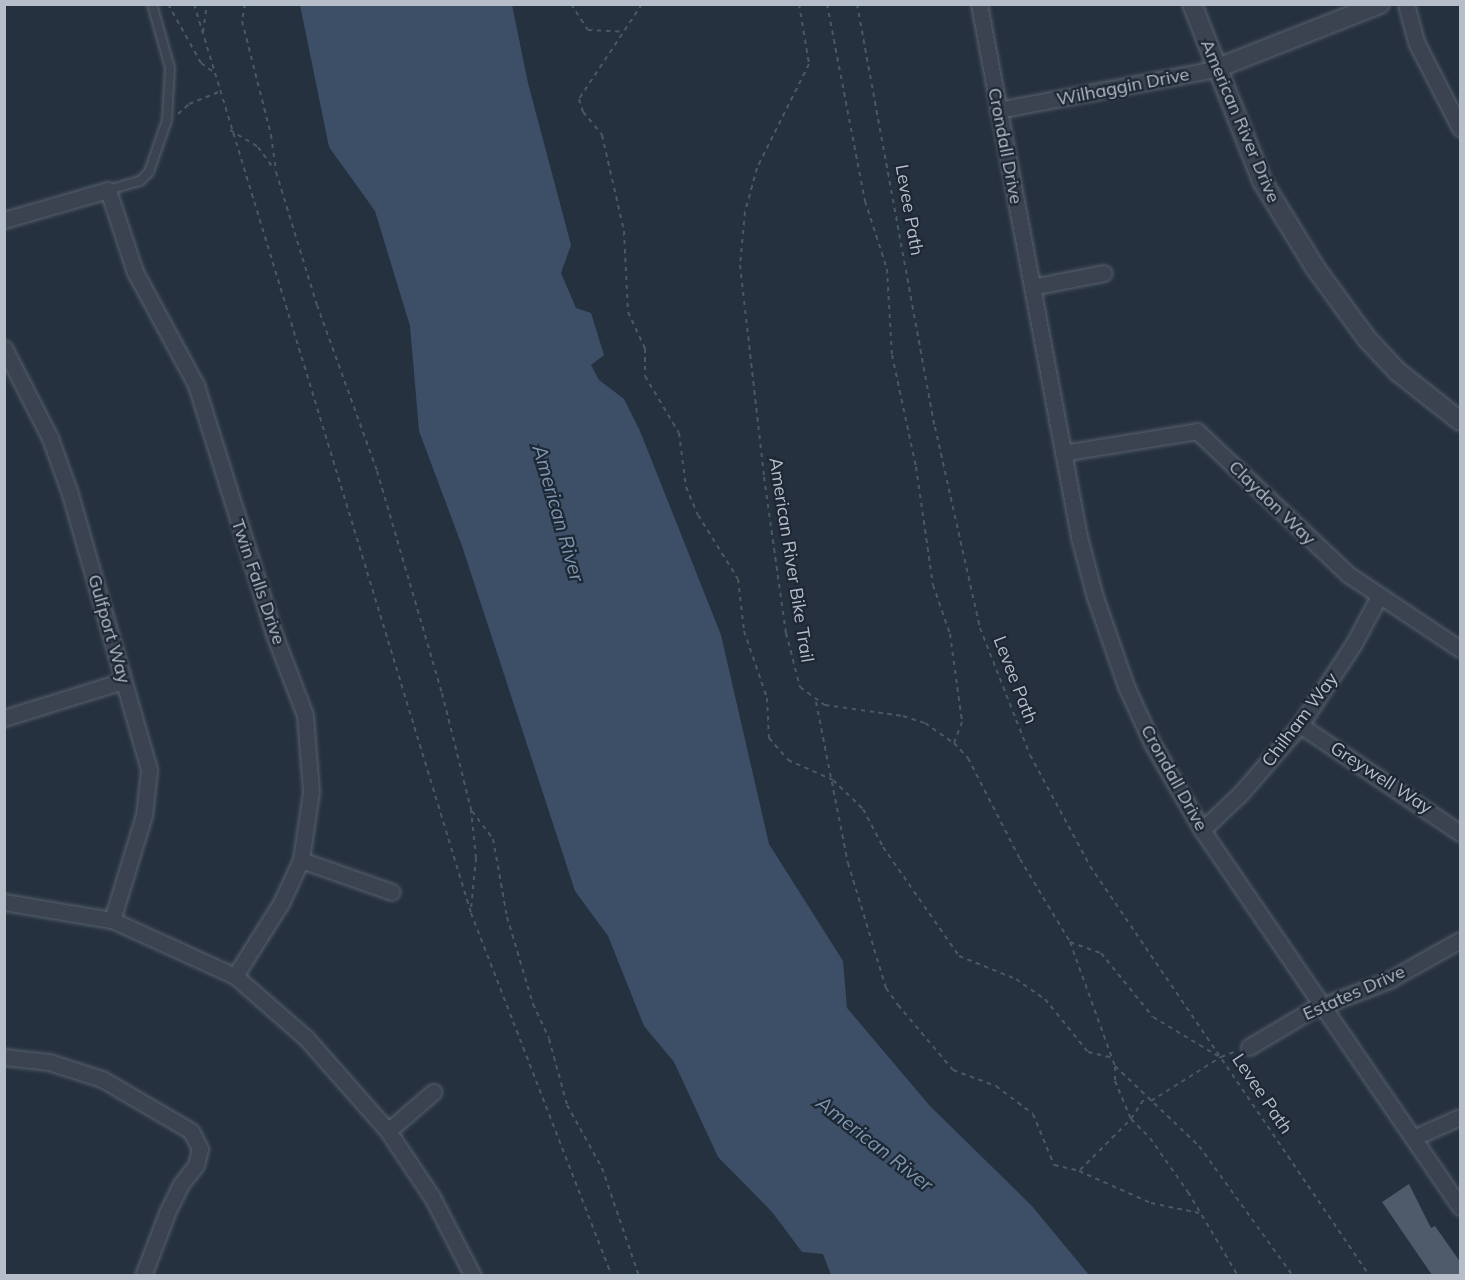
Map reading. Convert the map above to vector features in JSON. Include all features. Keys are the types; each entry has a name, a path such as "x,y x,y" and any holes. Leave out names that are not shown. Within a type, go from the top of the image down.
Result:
{"street":[{"name":"Crondall Drive","path":"979,4 1079,537 1109,642 1152,743 1202,830 1461,1207"},
{"name":"American River Drive","path":"1192,4 1215,69 1262,181 1316,270 1367,339 1398,372 1461,421"},
{"name":"Wilhaggin Drive","path":"998,110 1215,69 1380,4"},
{"path":"1406,4 1420,51 1461,128"},
{"path":"4,220 108,190"},
{"name":"Twin Falls Drive","path":"108,190 135,272 195,385 274,634 305,715 311,792 301,860 281,903 235,976"},
{"path":"1032,287 1104,273"},
{"name":"Gulfport Way","path":"4,348 50,438 70,494 149,770 148,792 112,920"},
{"name":"Claydon Way","path":"1063,453 1197,431 1324,554 1379,596 1461,649"},
{"name":"Chilham Way","path":"1202,830 1248,786 1300,725 1348,654 1379,596"},
{"path":"4,718 123,681"},
{"name":"Greywell Way","path":"1300,725 1461,833"},
{"path":"301,860 392,892"},
{"path":"4,902 112,920 235,976 306,1038 388,1131 432,1197 473,1275"},
{"name":"Estates Drive","path":"1249,1047 1322,1005 1389,980 1461,940"},
{"path":"4,1057 49,1062 102,1079 191,1131 200,1149 196,1165 171,1203 143,1275"},
{"path":"388,1131 433,1092"},
{"path":"1413,1138 1461,1117"}],"lane":[{"path":"108,190 140,181 149,172 167,120 170,68 152,4"}],"path":[{"path":"168,4 201,63 213,72"},
{"path":"194,4 230,130 471,913 612,1275"},
{"path":"202,34 207,4"},
{"path":"244,4 242,21 271,135 276,172 317,305 377,471 442,693 471,809 476,858 471,913"},
{"path":"571,4 588,30 623,32"},
{"path":"642,4 579,99 583,112 602,135 624,231 627,304 645,348 645,376 679,433 686,487 738,579 744,631 767,698 769,738 788,760 833,780 863,809 884,847 959,956 1016,979 1045,999 1088,1052 1110,1057"},
{"name":"American River Bike Trail","path":"800,4 808,64 757,168 745,212 740,285 786,633 800,687 816,702"},
{"path":"826,4 865,201 887,270 892,355 916,467 933,585 950,634 962,722 954,743"},
{"name":"Levee Path","path":"857,4 935,427 980,628 1030,755 1089,866 1370,1275"},
{"path":"178,114 189,104 219,92"},
{"path":"230,130 258,147 276,172"},
{"path":"816,702 837,709 903,716 925,723 954,743 975,770 1020,859 1070,942 1115,1066 1214,1163 1293,1275"},
{"path":"816,702 848,863 886,988 953,1070 996,1086 1033,1114 1054,1165 1079,1171 1151,1203 1199,1213"},
{"path":"471,809 493,839 507,917 533,1004 549,1039 567,1105 602,1168 639,1275"},
{"path":"1070,942 1101,953 1153,1017 1221,1057"},
{"path":"1151,1101 1221,1057 1249,1047"},
{"path":"1115,1066 1115,1081 1131,1119 1166,1160 1238,1275"},
{"path":"1079,1171 1131,1119 1146,1096"}],"water":[{"name":"American River","path":"300,5 512,5 528,83 571,245 561,273 576,308 591,313 604,355 591,365 599,380 624,399 640,431 721,635 769,844 843,961 847,1008 930,1106 1032,1206 1089,1275 831,1275 823,1254 802,1252 772,1212 718,1157 674,1062 644,1026 608,936 575,891 462,546 419,431 410,326 375,211 329,147"}],"building":[{"path":"1409,1184 1431,1228 1435,1226 1461,1263 1461,1275 1432,1275 1382,1202"}]}
